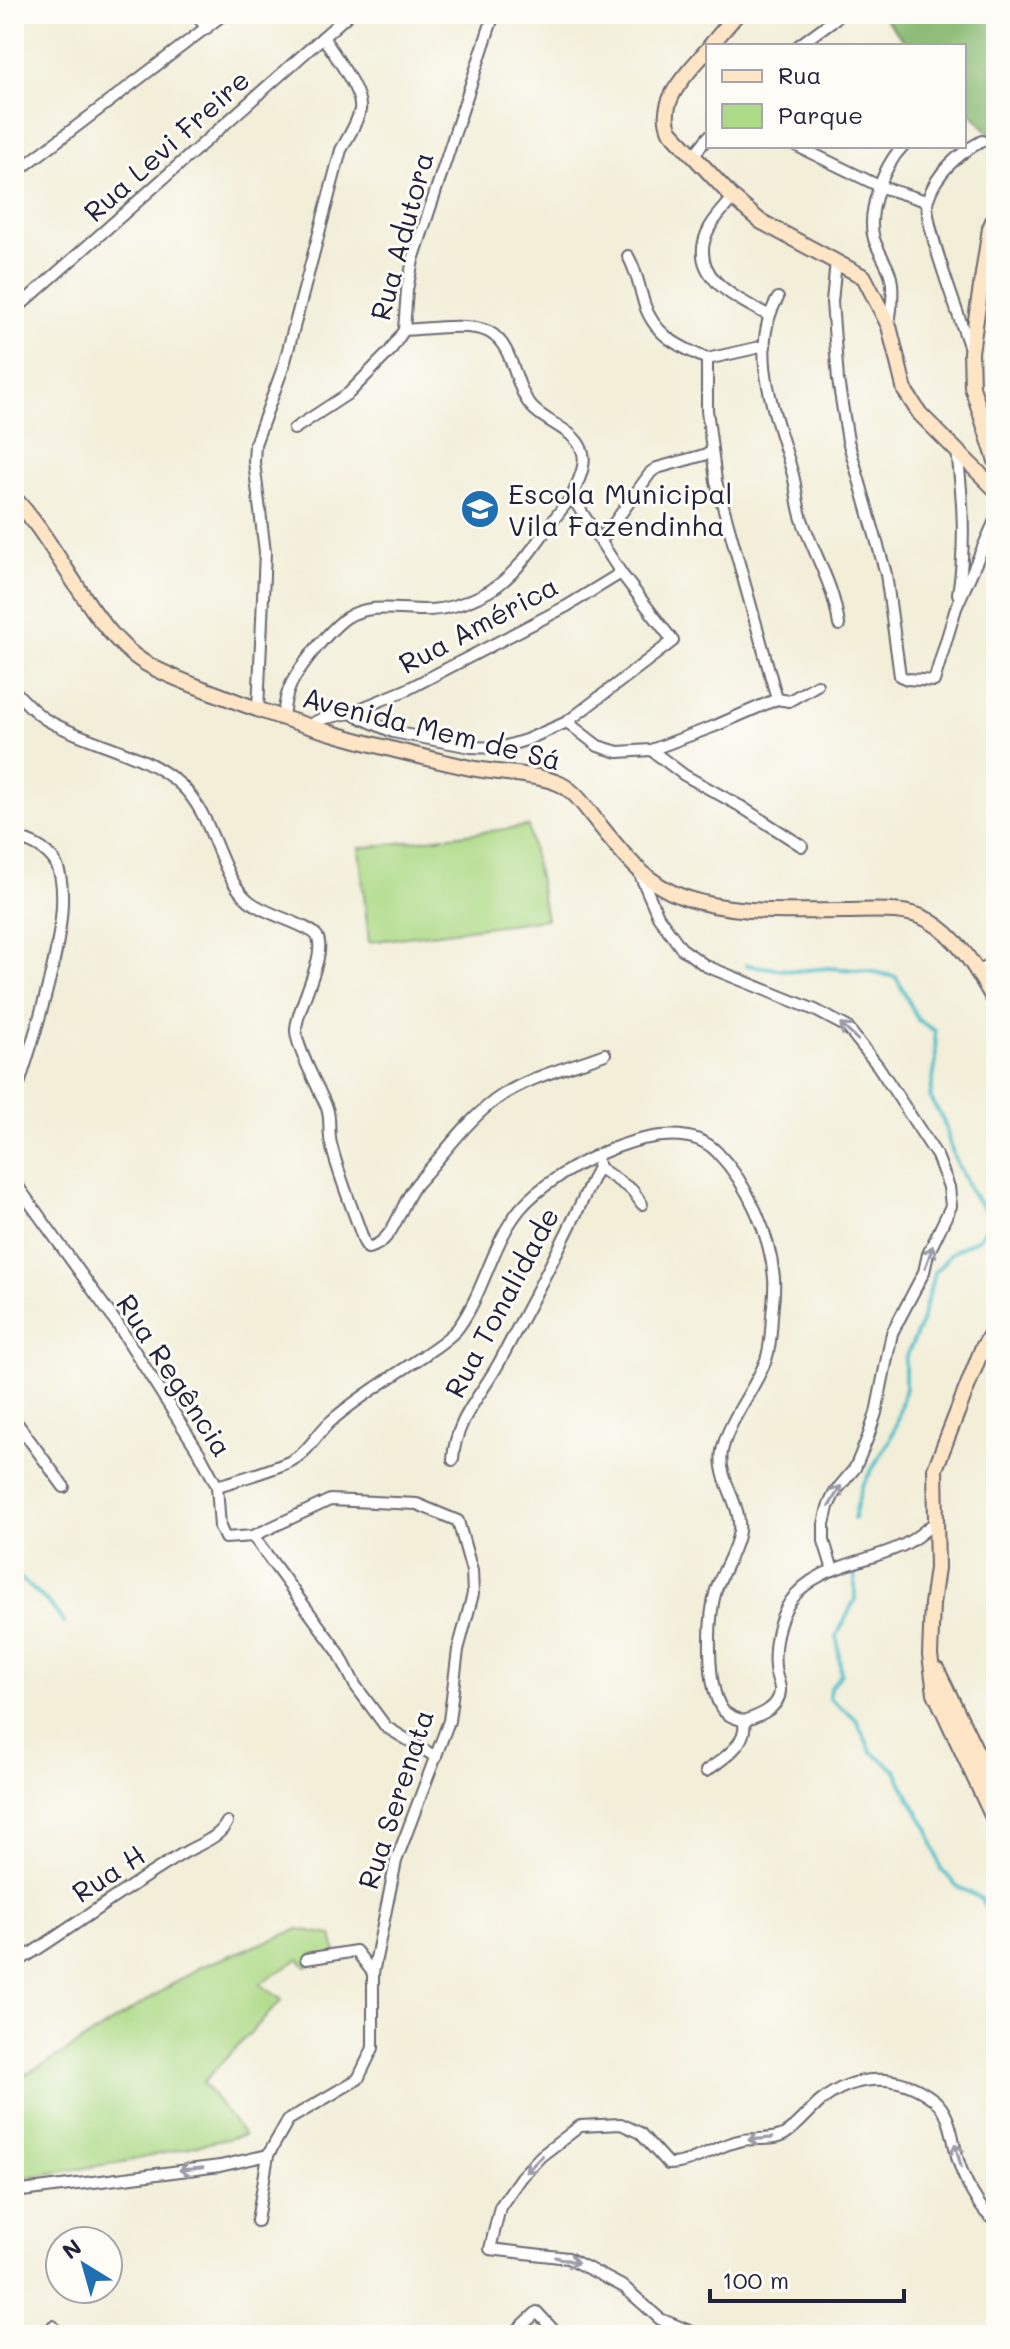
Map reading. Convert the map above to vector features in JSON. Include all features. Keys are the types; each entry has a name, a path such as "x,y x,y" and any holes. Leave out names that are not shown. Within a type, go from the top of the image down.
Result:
{"street":[{"path":"195,14 207,28"},
{"path":"15,170 224,14"},
{"name":"Rua Levi Freire","path":"14,311 349,14"},
{"name":"Rua Adutora","path":"294,429 349,393 390,351 404,330 413,260 494,14"},
{"path":"712,44 737,14"},
{"path":"801,44 836,18"},
{"path":"258,710 265,552 254,462 255,444 284,365 337,164 360,107 357,93 323,37"},
{"path":"706,51 680,83 667,106 665,120 670,131 733,198 760,221 864,277 889,326 905,391 920,414 996,490"},
{"path":"693,156 706,140"},
{"path":"971,352 930,225 926,201 950,163 982,141"},
{"path":"889,326 892,297 890,276 873,238 872,218 894,155 901,148"},
{"path":"814,150 881,187 926,201"},
{"path":"733,198 712,223 705,237 704,261 713,281 768,315"},
{"path":"996,214 990,228 971,352 972,387 996,461"},
{"path":"628,256 638,273 649,318 674,344 707,359 765,346"},
{"path":"836,261 832,302 838,380 848,441 886,574 900,676 934,681 956,608 996,518"},
{"path":"778,298 768,315 765,371 794,479 798,507 834,593 839,625"},
{"path":"283,718 285,695 295,675 347,617 385,608 457,606 485,594 506,579 572,497 584,464 582,450 569,433 530,405 503,344 485,330 404,330"},
{"path":"707,359 711,453 753,621 777,699"},
{"path":"956,608 963,563 964,518 957,451"},
{"path":"601,541 651,472 711,453"},
{"path":"350,713 393,732 471,747 500,748 567,722 673,641 621,573 572,497"},
{"name":"Avenida Mem de Sá","path":"14,498 46,537 104,624 144,662 258,710 307,726 469,768 553,781 568,787 637,869 658,916 681,948 706,966 815,1010 847,1027 865,1047 937,1156 949,1187 951,1206 928,1254 924,1272 892,1333 868,1437 855,1468 835,1492 828,1507 824,1541 833,1570"},
{"name":"Rua América","path":"307,726 321,719 350,713 406,690 567,606 621,573"},
{"path":"567,722 598,746 618,752 651,750 777,699 789,701 817,685"},
{"path":"14,690 31,709 47,720 165,772 180,784 207,821 240,892 264,912 314,932 319,952 296,1031 298,1043 329,1112 330,1140 335,1159 368,1248 385,1239 413,1186 484,1109 515,1089 605,1054"},
{"path":"651,750 684,775 802,846"},
{"path":"14,837 35,844 50,855 57,865 62,885 59,934 14,1100"},
{"path":"637,869 659,887 713,907 914,914 941,929 979,971 996,1003"},
{"path":"979,971 996,961"},
{"path":"217,1486 306,1452 330,1422 436,1347 457,1328 519,1210 548,1183 598,1162 623,1145 666,1134 696,1137 714,1148 729,1165 756,1214 770,1251 775,1295 767,1356 753,1389 725,1439 721,1457 739,1517 739,1534 711,1607 711,1666 722,1709 744,1721 765,1713 775,1704 781,1690 774,1663 782,1615 792,1598 806,1585 833,1570 901,1546 934,1523"},
{"path":"598,1162 632,1190 642,1204"},
{"name":"Rua Tonalidade","path":"453,1460 454,1440 552,1264 598,1162"},
{"name":"Rua Regência","path":"14,1181 136,1352 192,1441 217,1486 220,1527 225,1538 253,1536"},
{"path":"996,1325 982,1349 935,1469 937,1568 930,1655 940,1691 996,1824"},
{"path":"14,1419 64,1487"},
{"name":"Rua Serenata","path":"253,1536 330,1500 417,1504 458,1521 472,1571 473,1594 458,1650 449,1721 396,1861 373,1973 373,2048 365,2070 349,2087 288,2120 268,2155"},
{"path":"253,1536 339,1653 355,1685 386,1727 436,1757"},
{"path":"940,1691 996,1792"},
{"path":"706,1771 738,1744 745,1728 744,1721"},
{"name":"Rua H","path":"14,1964 132,1885 223,1832 227,1822"},
{"path":"306,1959 356,1951 373,1973"},
{"path":"699,2335 660,2319 624,2287 568,2258 490,2249 500,2207 521,2177 541,2156 580,2126 621,2124 640,2133 668,2164 676,2164 741,2140 783,2136 833,2092 848,2083 887,2079 909,2086 934,2100 950,2125 959,2162 966,2176 988,2216 996,2222"},
{"path":"14,2192 220,2166 268,2155 257,2221"},
{"path":"512,2335 537,2312 558,2335"}],"green space":[{"path":"881,14 996,14 996,140 966,108 966,44 907,44"},
{"path":"528,826 546,919 369,942 359,848"},
{"path":"299,1929 332,1935 336,1952 306,1967 299,1959 260,1984 282,2000 203,2082 244,2135 128,2161 14,2179 14,2087 27,2073 200,1967"}],"waterway":[{"path":"746,965 795,971 829,968 869,971 896,977 918,1020 935,1031 936,1061 930,1097 943,1120 953,1154 971,1192 992,1220 979,1238 953,1252 935,1272 919,1329 905,1359 905,1388 896,1424 890,1440 862,1486 854,1518"},
{"path":"14,1573 50,1604 64,1623"},
{"path":"855,1574 855,1599 837,1636 841,1674 830,1689 829,1698 856,1719 871,1751 896,1771 928,1828 941,1869 957,1886 982,1899 996,1936"}],"place":[{"name":"Escola Municipal Vila Fazendinha","path":"480,509"}]}
